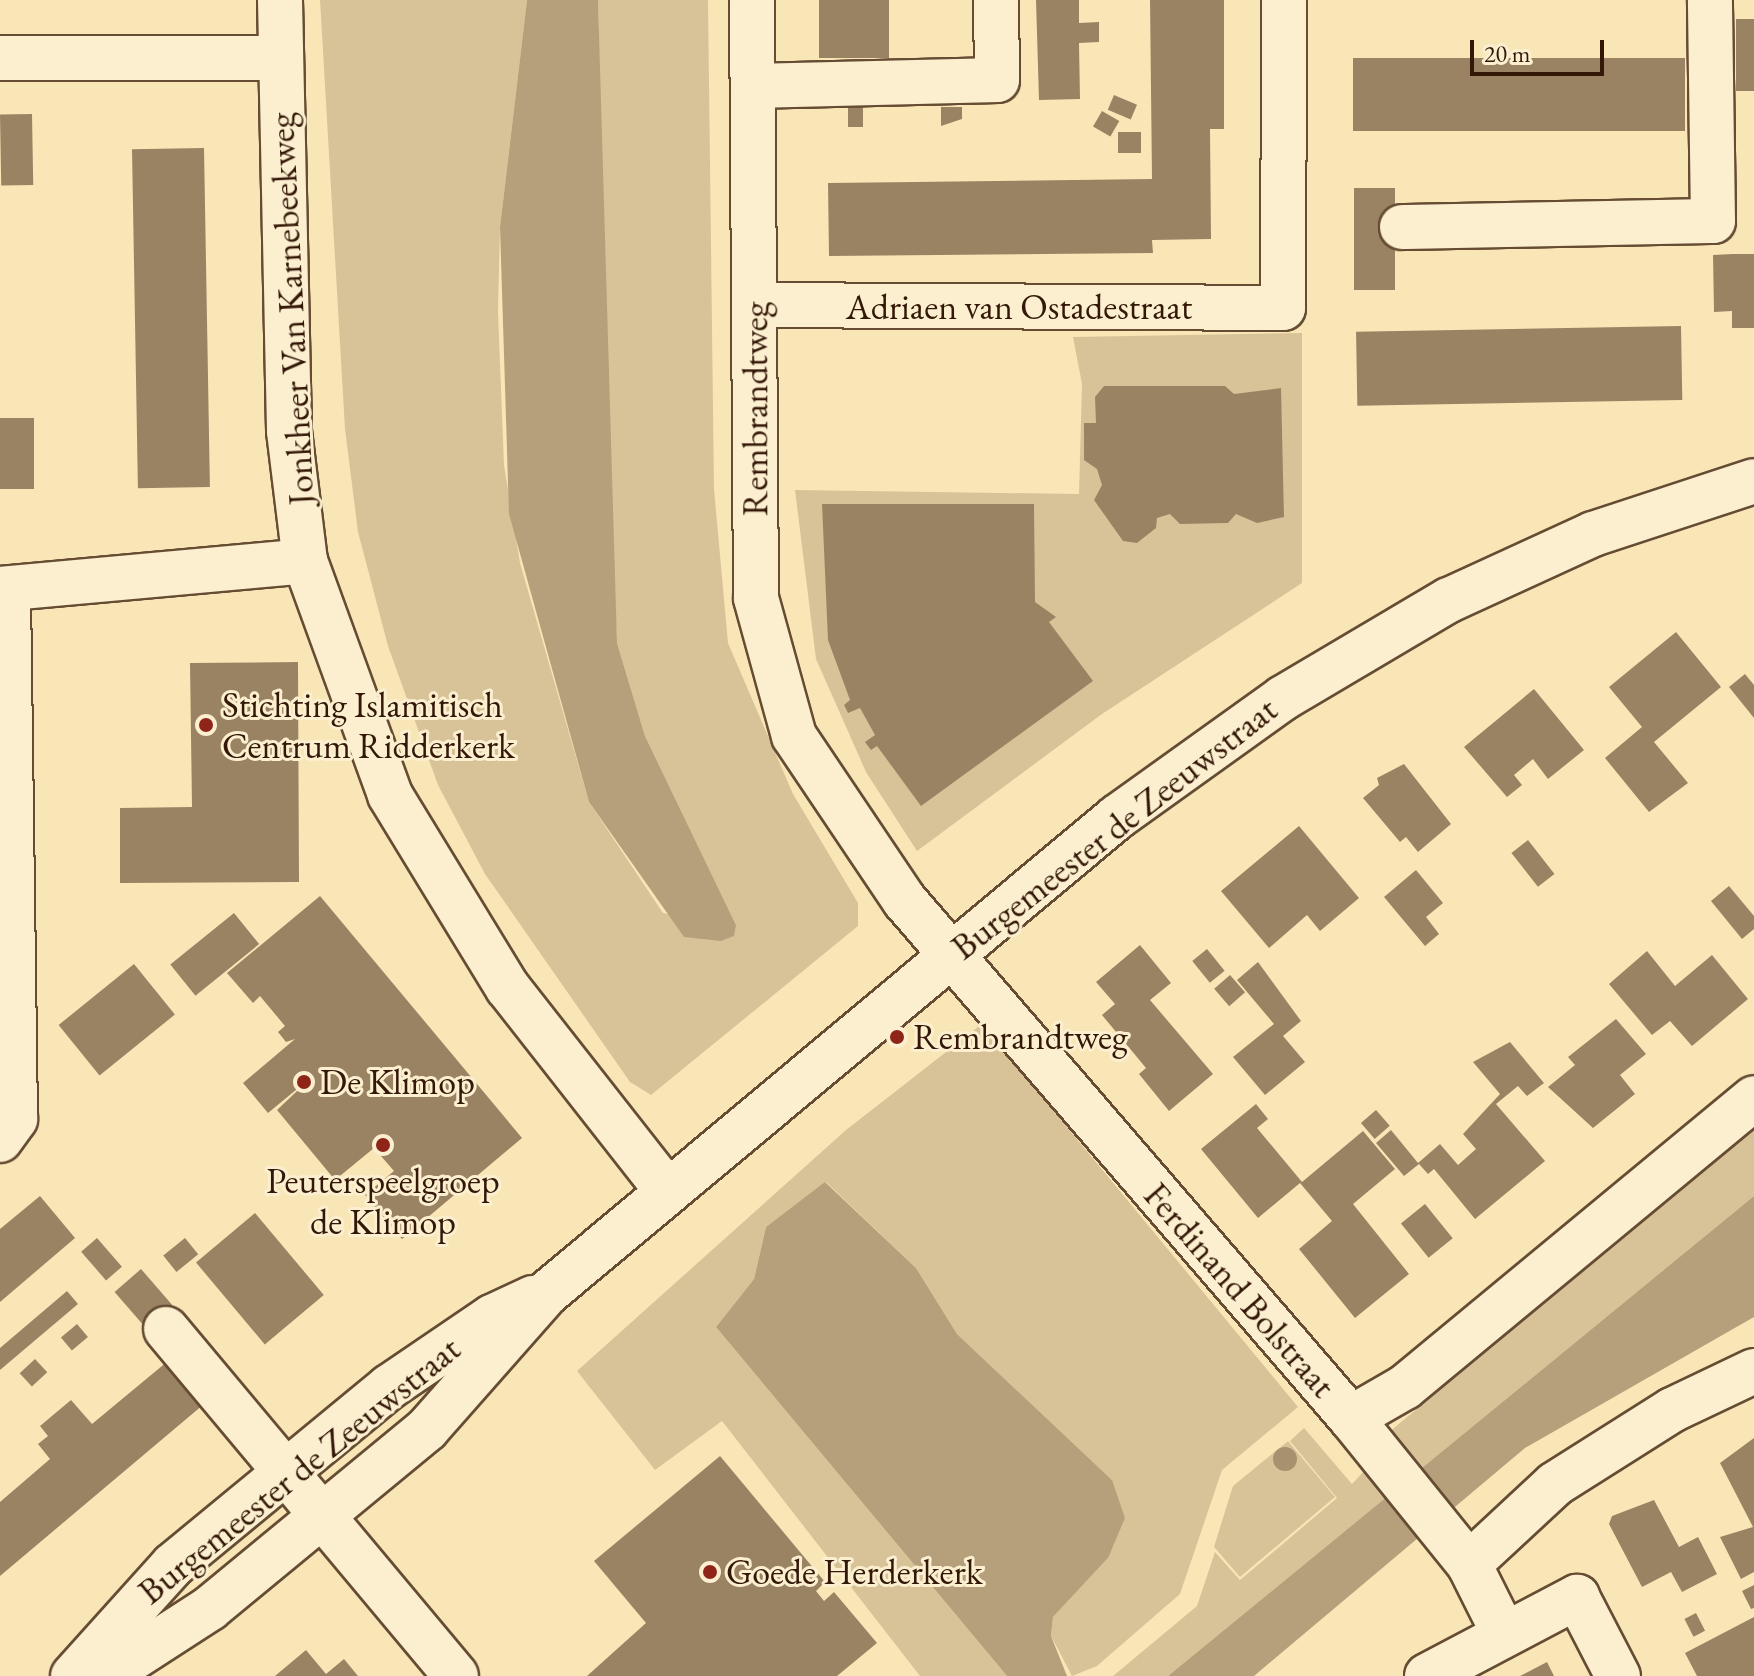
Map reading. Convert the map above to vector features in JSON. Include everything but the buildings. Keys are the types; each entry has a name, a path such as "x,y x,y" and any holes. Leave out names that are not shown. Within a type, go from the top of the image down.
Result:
{"street":[{"name":"Jonkheer Van Karnebeekweg","path":"280,0 289,431 305,561 390,795 508,988 665,1188"},
{"name":"Rembrandtweg","path":"752,0 756,598 794,736 950,954"},
{"path":"754,86 997,80 996,0"},
{"name":"Adriaen van Ostadestraat","path":"754,305 1283,308 1284,0"},
{"path":"1402,227 1713,221 1710,0"},
{"path":"0,58 280,58"},
{"name":"Burgemeester de Zeeuwstraat","path":"105,1676 210,1608 324,1516 438,1418 547,1293 665,1188 1117,817 1283,698 1449,600 1593,534 1754,481"},
{"path":"0,1140 15,1119 4,589 305,561"},
{"name":"Ferdinand Bolstraat","path":"950,954 1351,1418 1405,1387 1754,1098"},
{"name":"Burgemeester de Zeeuwstraat","path":"73,1676 173,1565 436,1352 547,1293"},
{"path":"166,1329 456,1676"},
{"path":"1469,1564 1555,1484 1672,1410 1754,1371"},
{"path":"1351,1418 1388,1469 1469,1564 1504,1634"},
{"path":"1427,1676 1577,1597 1618,1676"}],"shaded area":[{"path":"320,0 527,0 500,227 498,312 504,465 520,563 589,802 663,913 736,925 645,736 617,643 607,433 598,0 708,0 714,489 728,643 793,794 858,903 858,926 651,1095 630,1082 485,874 438,785 388,646 358,532 345,429"},
{"path":"527,0 598,0 617,643 645,736 736,925 734,936 721,941 684,937 589,802 509,514 500,227"},
{"path":"1302,333 1302,583 1102,714 917,851 866,772 816,659 795,490 1079,494 1082,384 1073,337"},
{"path":"982,1024 1298,1407 1222,1470 1180,1594 1097,1666 1072,1676 1051,1636 1053,1617 1108,1558 1112,1480 957,1334 916,1268 826,1182 766,1227 754,1279 716,1327 1007,1676 920,1676 722,1421 655,1470 577,1371 846,1130"},
{"path":"1754,1128 1754,1196 1168,1676 1113,1676 1197,1606 1215,1552 1240,1580 1337,1498 1290,1441 1304,1428 1352,1484 1366,1469 1358,1458"},
{"path":"825,1182 916,1268 957,1334 1112,1480 1125,1518 1108,1558 1053,1617 1051,1636 1067,1676 1007,1676 716,1327 754,1279 766,1227"},
{"path":"1754,1196 1754,1317 1525,1448 1254,1676 1168,1676"},
{"path":"1288,1441 1335,1497 1240,1577 1214,1547 1233,1486"}],"place":[{"name":"Stichting Islamitisch Centrum Ridderkerk","path":"206,725"},
{"name":"Rembrandtweg","path":"897,1037"},
{"name":"De Klimop","path":"304,1082"},
{"name":"Peuterspeelgroep de Klimop","path":"383,1145"},
{"name":"Goede Herderkerk","path":"710,1572"}]}
